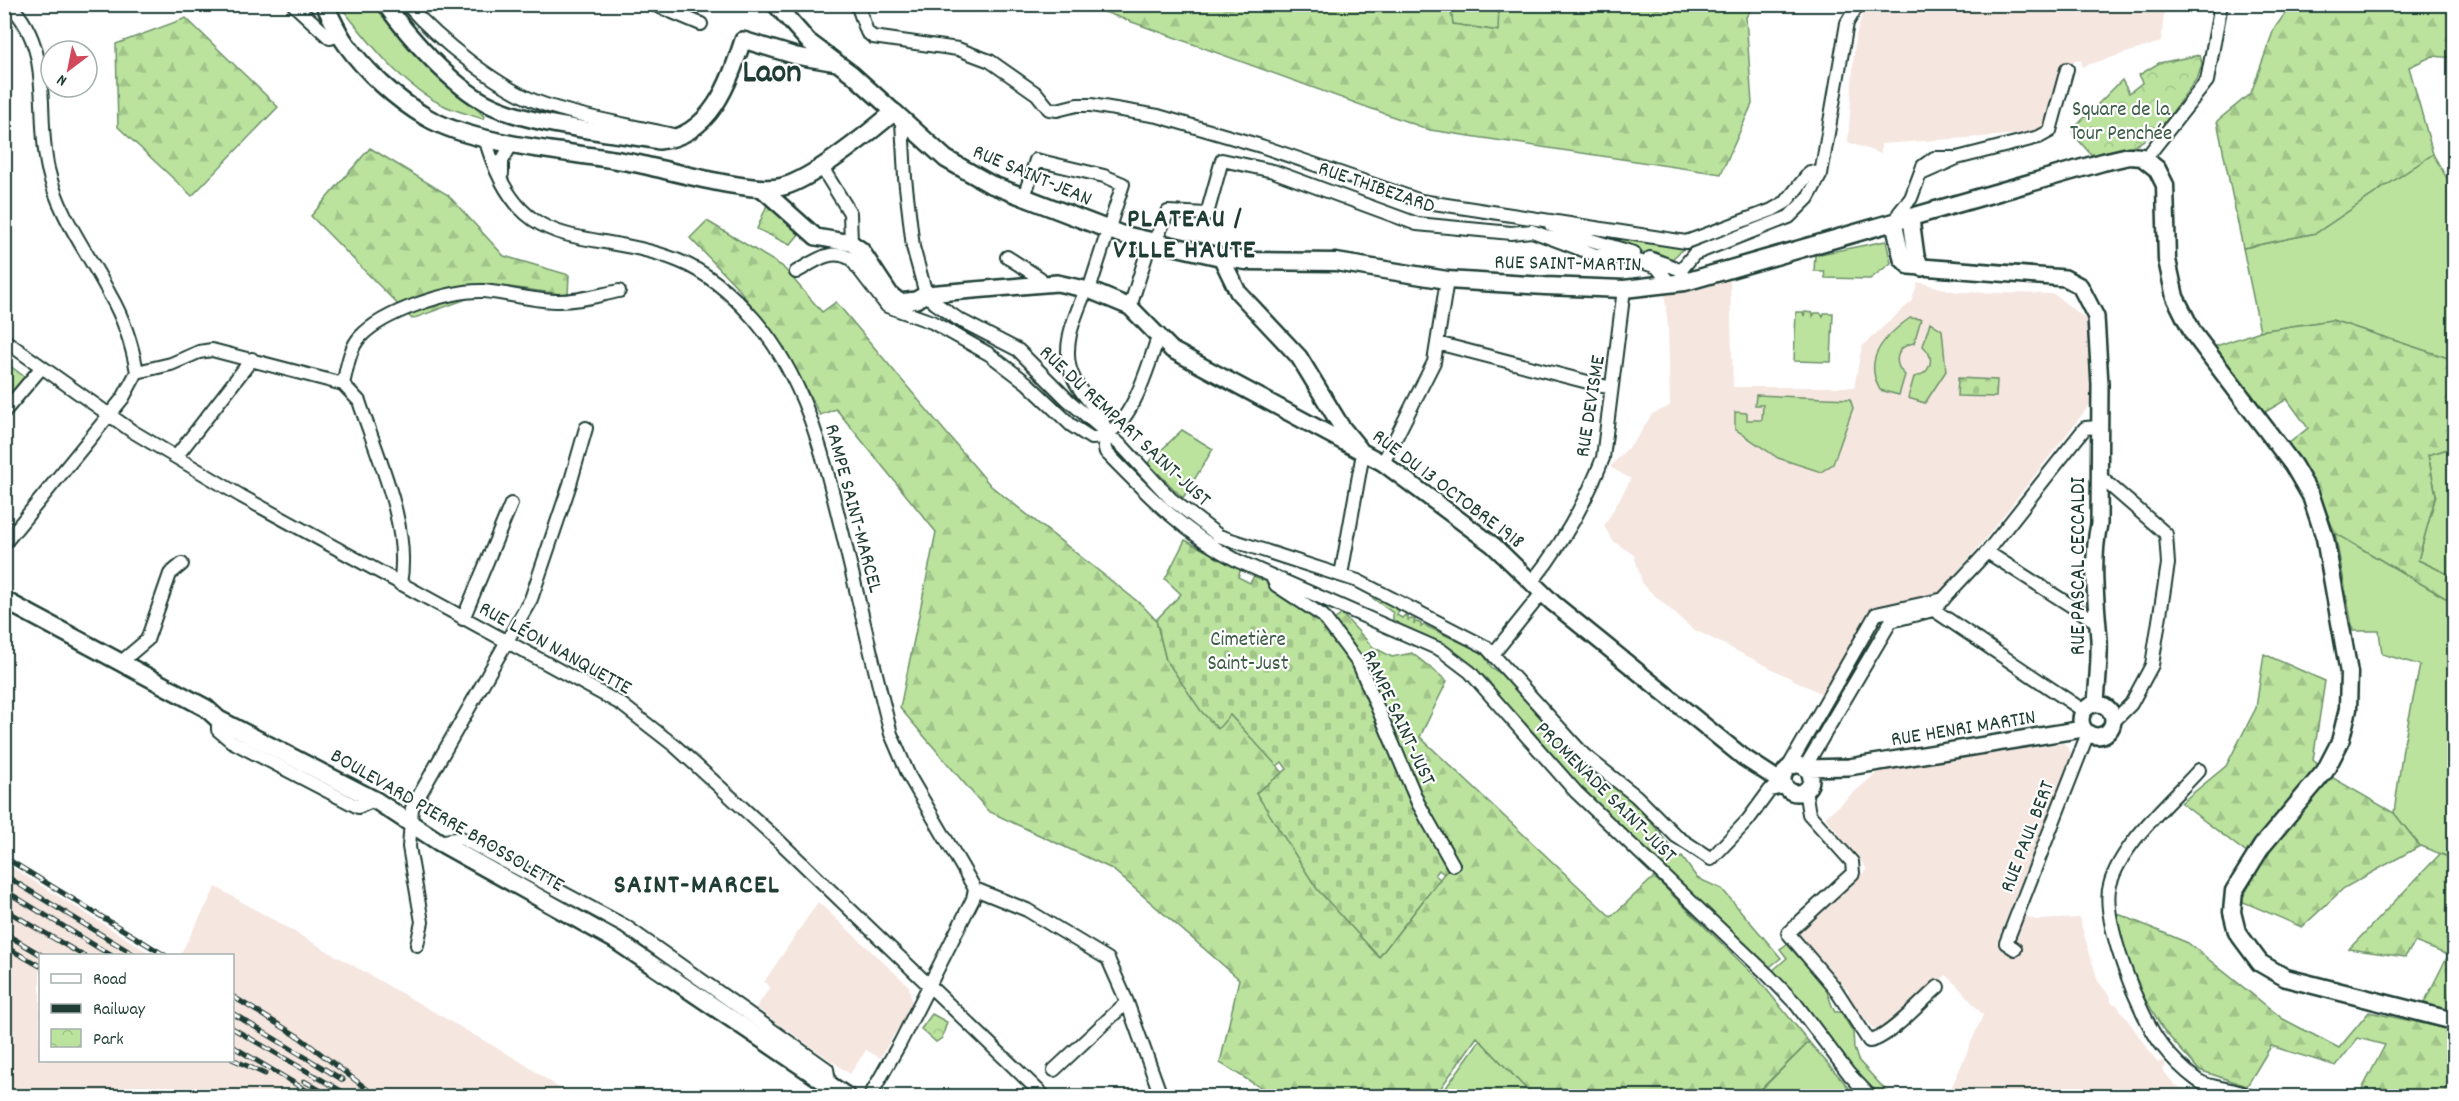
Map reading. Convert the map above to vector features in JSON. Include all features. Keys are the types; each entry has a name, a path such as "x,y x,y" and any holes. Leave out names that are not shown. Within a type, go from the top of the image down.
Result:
{"main road":[{"path":"324,4 340,35 372,73 408,106 445,127 485,138 761,188 787,186 898,117"},
{"name":"RUE SAINT-JEAN","path":"898,117 960,168 1024,197 1110,230 1221,257"},
{"name":"RUE SAINT-MARTIN","path":"1221,257 1246,261 1336,262 1448,280 1624,289 1679,278 1905,220 2103,162 2129,156 2146,158"},
{"path":"2146,158 2157,169 2165,185 2167,260 2175,297 2193,333 2293,465 2315,507 2325,538 2349,673 2348,709 2340,742 2325,771 2262,846 2234,891 2232,912 2237,932 2260,963 2286,978 2454,1021"},
{"name":"BOULEVARD PIERRE BROSSOLETTE","path":"4,600 206,708 218,719 375,800 439,842 615,940 846,1096"},
{"path":"4,611 202,718 218,719"}],"street":[{"path":"4,544 110,415 134,383 137,372 120,314 74,237 53,189 45,153 38,53 28,29 9,4"},
{"path":"293,4 330,38 340,35"},
{"path":"386,4 401,24 455,80 495,107 521,117 659,141 679,136 698,124 721,98 743,40 837,63"},
{"path":"407,4 427,26 460,55 540,104 588,117 679,136"},
{"path":"653,4 701,24"},
{"path":"775,4 801,32 898,117 913,247 926,294"},
{"path":"857,4 867,32 873,37 958,49 990,61 1037,94 1049,109 1057,111 1077,105 1092,105 1146,115 1262,146 1403,197 1686,242 1772,210 1786,202 1810,172 1821,174"},
{"path":"1539,219 1571,234 1629,251 1679,278 1694,254 1789,217 1808,198 1821,174 1847,23 1858,4"},
{"path":"2146,158 2207,81 2221,4"},
{"path":"774,49 794,42 801,32"},
{"path":"1905,220 1923,166 1934,158 1958,158 2039,138 2050,131 2067,69"},
{"name":"RAMPE SAINT-MARCEL","path":"485,138 503,181 521,209 545,228 658,253 697,270 735,299 766,335 796,385 818,438 891,734 909,776 975,889"},
{"path":"503,181 502,161 512,142"},
{"path":"1024,197 1036,160 1104,176 1123,184 1110,230 1088,290 1072,323 1068,350 1072,377 1108,430"},
{"name":"RUE THIBEZARD","path":"1160,242 1168,213 1207,214 1222,160 1273,171 1417,224 1487,231 1532,231 1596,255 1629,258 1657,267 1679,278"},
{"path":"821,166 850,213 851,243"},
{"path":"761,188 816,237 851,243 865,254 886,290 896,300 910,302 926,294 1058,283 1088,290 1130,306 1172,350 1363,453 1341,575"},
{"path":"1905,220 1899,213 1911,198"},
{"name":"RUE PASCAL CECCALDI","path":"1905,220 1922,268 2065,278 2080,286 2096,317 2100,384 2095,621 2098,637 2090,707"},
{"path":"1130,306 1160,242"},
{"path":"796,272 827,255 844,255 851,259 887,306 932,322 994,357 1085,435 1095,438 1108,430 1140,394 1159,334"},
{"path":"1007,257 1040,278 1042,284"},
{"name":"RUE DU 13 OCTOBRE 1918","path":"1221,257 1234,287 1246,303 1299,357 1341,426 1363,453 1383,463 1493,545 1537,588 1751,764 1784,785"},
{"path":"1383,463 1434,362 1448,280"},
{"name":"RUE DEVISME","path":"1494,653 1537,588 1594,481 1603,458 1611,388 1618,358 1624,289"},
{"path":"343,384 352,350 360,338 392,316 428,301 470,291 573,301 619,291"},
{"name":"RUE DU REMPART SAINT-JUST","path":"926,294 958,319 1018,350 1108,430 1171,499 1219,536 1240,545 1341,575 1373,588 1494,653 1584,755 1636,796 1676,836 1711,859 1748,820 1770,790 1784,785"},
{"name":"RUE LÉON NANQUETTE","path":"4,340 110,415 176,458 463,619 589,685 654,728 780,842 1044,1096"},
{"path":"1437,343 1611,388"},
{"path":"137,372 171,364 205,350 221,351 343,384 359,401 400,532 403,552 400,584"},
{"path":"176,458 252,359"},
{"path":"4,412 42,367"},
{"path":"1806,768 1891,621 1944,598 1987,552 2085,428 2099,427"},
{"path":"417,945 422,922 409,847 412,808 531,599 586,428"},
{"name":"PROMENADE SAINT-JUST","path":"1108,430 1103,446 1106,452 1180,525 1221,552 1431,645 1470,672 1521,733 1576,792 1789,997 1849,1074 1870,1096"},
{"path":"2090,707 2081,720 2086,731 2104,735 2131,704 2152,665 2168,564 2166,534 2098,475"},
{"path":"463,619 511,504"},
{"path":"1987,552 2095,621"},
{"path":"121,662 147,640 170,574 182,564"},
{"name":"RAMPE SAINT-JUST","path":"1271,575 1276,585 1323,616 1359,664 1418,803 1452,865"},
{"path":"1807,789 1796,793 1784,785 1782,776 1876,614 1928,606 2090,707 2106,708 2113,722"},
{"path":"1834,685 1848,693"},
{"name":"RUE HENRI MARTIN","path":"1806,768 1849,767 2086,731"},
{"name":"RUE PAUL BERT","path":"2015,949 2006,943 2086,731"},
{"path":"1751,764 1788,767 1797,764 1806,768 1811,775 1807,789 1809,814 1852,862 1853,873 1788,933 1834,987 1869,1041 1876,1040 1887,1032 1938,987"},
{"name":"RUE HENRI MARTIN","path":"1807,789 1849,767"},
{"path":"2199,770 2126,853 2109,887 2112,922 2127,981 2161,1044 2199,1081 2242,1092 2249,1096"},
{"path":"870,1096 930,986 975,889 1027,910 1108,959 1127,1002 1161,1096"},
{"path":"1054,1070 1127,1002"}],"shaded area":[{"path":"1865,5 2165,5 2161,42 2081,67 2082,61 2075,60 2073,64 2065,63 2047,126 2038,133 1881,144 1881,154 1848,142 1855,39"},
{"path":"1730,278 1733,387 1854,387 1862,346 1911,302 1918,282 1957,292 2054,294 2088,321 2092,402 1982,543 1939,593 1873,610 1822,694 1691,628 1643,585 1634,555 1613,541 1604,526 1631,479 1610,467 1637,438 1652,414 1670,406 1668,327 1664,290"},
{"path":"2064,743 2072,754 1997,942 2012,952 2015,949 2019,944 2014,935 2023,915 2035,920 2079,918 2098,981 2111,998 2111,1002 2117,1005 2158,1063 2163,1061 2166,1066 2162,1069 2174,1084 2197,1096 1948,1096 1983,1015 1953,981 1946,975 1879,1035 1855,1007 1847,994 1849,992 1798,932 1867,869 1825,817 1879,771"},
{"path":"5,863 151,954 39,954 39,1062 234,1062 234,954 181,954 216,887 523,1063 571,1096 5,1096"},
{"path":"818,902 909,986 912,1005 880,1058 866,1050 850,1074 756,1008 770,987 764,982"}],"green space":[{"path":"339,5 377,5 399,34 484,116 483,119 447,107 415,88 387,62"},
{"path":"1085,5 1450,5 1453,24 1498,31 1499,5 1754,5 1746,17 1752,104 1721,174 1430,130"},
{"path":"1450,5 1499,5 1499,31 1453,24"},
{"path":"2291,5 2454,5 2454,58 2433,56 2409,67 2433,154 2316,233 2243,248 2217,121 2251,93 2274,29"},
{"path":"186,18 278,107 192,196 118,127 116,44"},
{"name":"Square de la Tour Penchée","path":"2200,55 2202,64 2198,77 2160,129 2138,144 2094,158 2073,134 2074,128 2122,80 2129,93 2143,82 2139,75 2159,63"},
{"path":"370,148 448,195 504,256 569,275 568,295 502,286 412,319 311,216"},
{"path":"2433,154 2454,191 2454,360 2332,320 2260,331 2243,248 2316,233"},
{"path":"767,205 800,233 790,245 757,229"},
{"path":"707,221 782,266 822,312 836,302 991,486 1142,605 1156,620 1166,660 1259,743 1283,773 1256,794 1379,957 1453,862 1333,621 1342,614 1373,647 1392,657 1412,653 1447,681 1420,737 1611,917 1654,877 1759,980 1809,1042 1760,1090 1766,1096 1533,1096 1477,1037 1435,1096 1274,1096 1220,1063 1239,979 1112,869 988,811 900,708 936,532 836,409 820,415 786,351 738,288 690,238"},
{"path":"1570,228 1683,245 1684,248 1670,261 1569,231"},
{"path":"1886,241 1891,263 1870,279 1825,278 1824,271 1814,271 1815,255"},
{"path":"1796,312 1803,312 1804,316 1805,312 1813,313 1813,316 1815,313 1821,313 1823,316 1824,313 1833,313 1831,362 1794,361"},
{"path":"1910,318 1921,319 1914,343 1903,348 1898,356 1898,365 1905,375 1899,395 1880,390 1875,378 1875,358 1892,332"},
{"path":"2332,320 2454,360 2454,447 2428,455 2436,495 2418,560 2454,577 2454,603 2335,533 2317,489 2288,444 2308,428 2287,399 2262,414 2210,348 2260,331"},
{"path":"1930,322 1942,330 1946,371 1925,403 1908,398 1914,377 1924,373 1930,365 1929,355 1923,346"},
{"path":"5,362 26,378 5,405"},
{"path":"1958,378 1997,380 1996,397 1957,396"},
{"path":"1756,395 1850,399 1853,408 1833,464 1821,472 1778,458 1735,429 1735,412 1747,413 1747,420 1762,420 1763,405 1755,405"},
{"path":"1182,430 1213,449 1183,498 1148,463"},
{"path":"2454,447 2454,577 2418,560 2436,495 2428,455"},
{"path":"2335,533 2454,603 2454,859 2420,846 2394,813 2403,748 2420,665 2382,654 2379,631 2353,631"},
{"name":"Cimetière Saint-Just","path":"1185,540 1241,569 1238,577 1250,583 1255,574 1324,621 1355,663 1450,866 1444,874 1439,870 1435,875 1440,879 1379,957 1317,889 1256,793 1287,769 1282,762 1277,766 1230,715 1218,729 1201,711 1166,660 1156,620 1181,594 1165,579"},
{"path":"1372,594 1399,610 1397,615 1402,618 1405,615 1408,620 1415,620 1414,623 1421,624 1421,627 1424,625 1483,653 1492,669 1503,674 1528,697 1530,706 1552,728 1572,759 1584,763 1593,775 1622,792 1634,803 1680,858 1682,857 1697,878 1722,889 1781,958 1767,969 1541,748 1487,679 1466,661 1444,647 1393,623 1393,613 1371,597"},
{"path":"2264,654 2325,681 2313,760 2333,778 2394,813 2420,846 2344,888 2302,927 2241,901 2261,864 2181,803 2226,766 2256,708"},
{"path":"2440,854 2454,859 2454,1011 2424,1003 2448,955 2415,942 2405,957 2349,949"},
{"path":"2116,913 2188,943 2283,1019 2339,1048 2369,1012 2454,1030 2454,1096 2364,1096 2360,1093 2385,1045 2358,1038 2336,1066 2271,1046 2247,1086 2199,1070 2165,1032 2132,977"},
{"path":"1787,944 1823,984 1835,1012 1841,1012 1853,1032 1854,1048 1858,1060 1891,1096 1873,1096 1771,972 1787,958 1780,949"},
{"path":"932,1014 947,1022 942,1038 936,1042 921,1029"},
{"path":"1480,1040 1533,1096 1440,1096"},
{"path":"1809,1042 1856,1096 1766,1096 1760,1091"}],"railway":[{"path":"4,857 163,954"},
{"path":"4,875 133,954"},
{"path":"4,890 109,954"},
{"path":"4,909 81,954"},
{"path":"4,933 40,954"},
{"path":"4,946 39,965"},
{"path":"234,997 299,1037 376,1096"},
{"path":"234,1014 343,1080"},
{"path":"234,1029 350,1096"},
{"path":"234,1047 309,1092"},
{"path":"234,1060 265,1074"},
{"path":"304,1081 330,1096"}],"district":[{"name":"Laon","path":"772,69"},
{"name":"PLATEAU / VILLE HAUTE","path":"1185,232"},
{"name":"SAINT-MARCEL","path":"697,883"}]}
